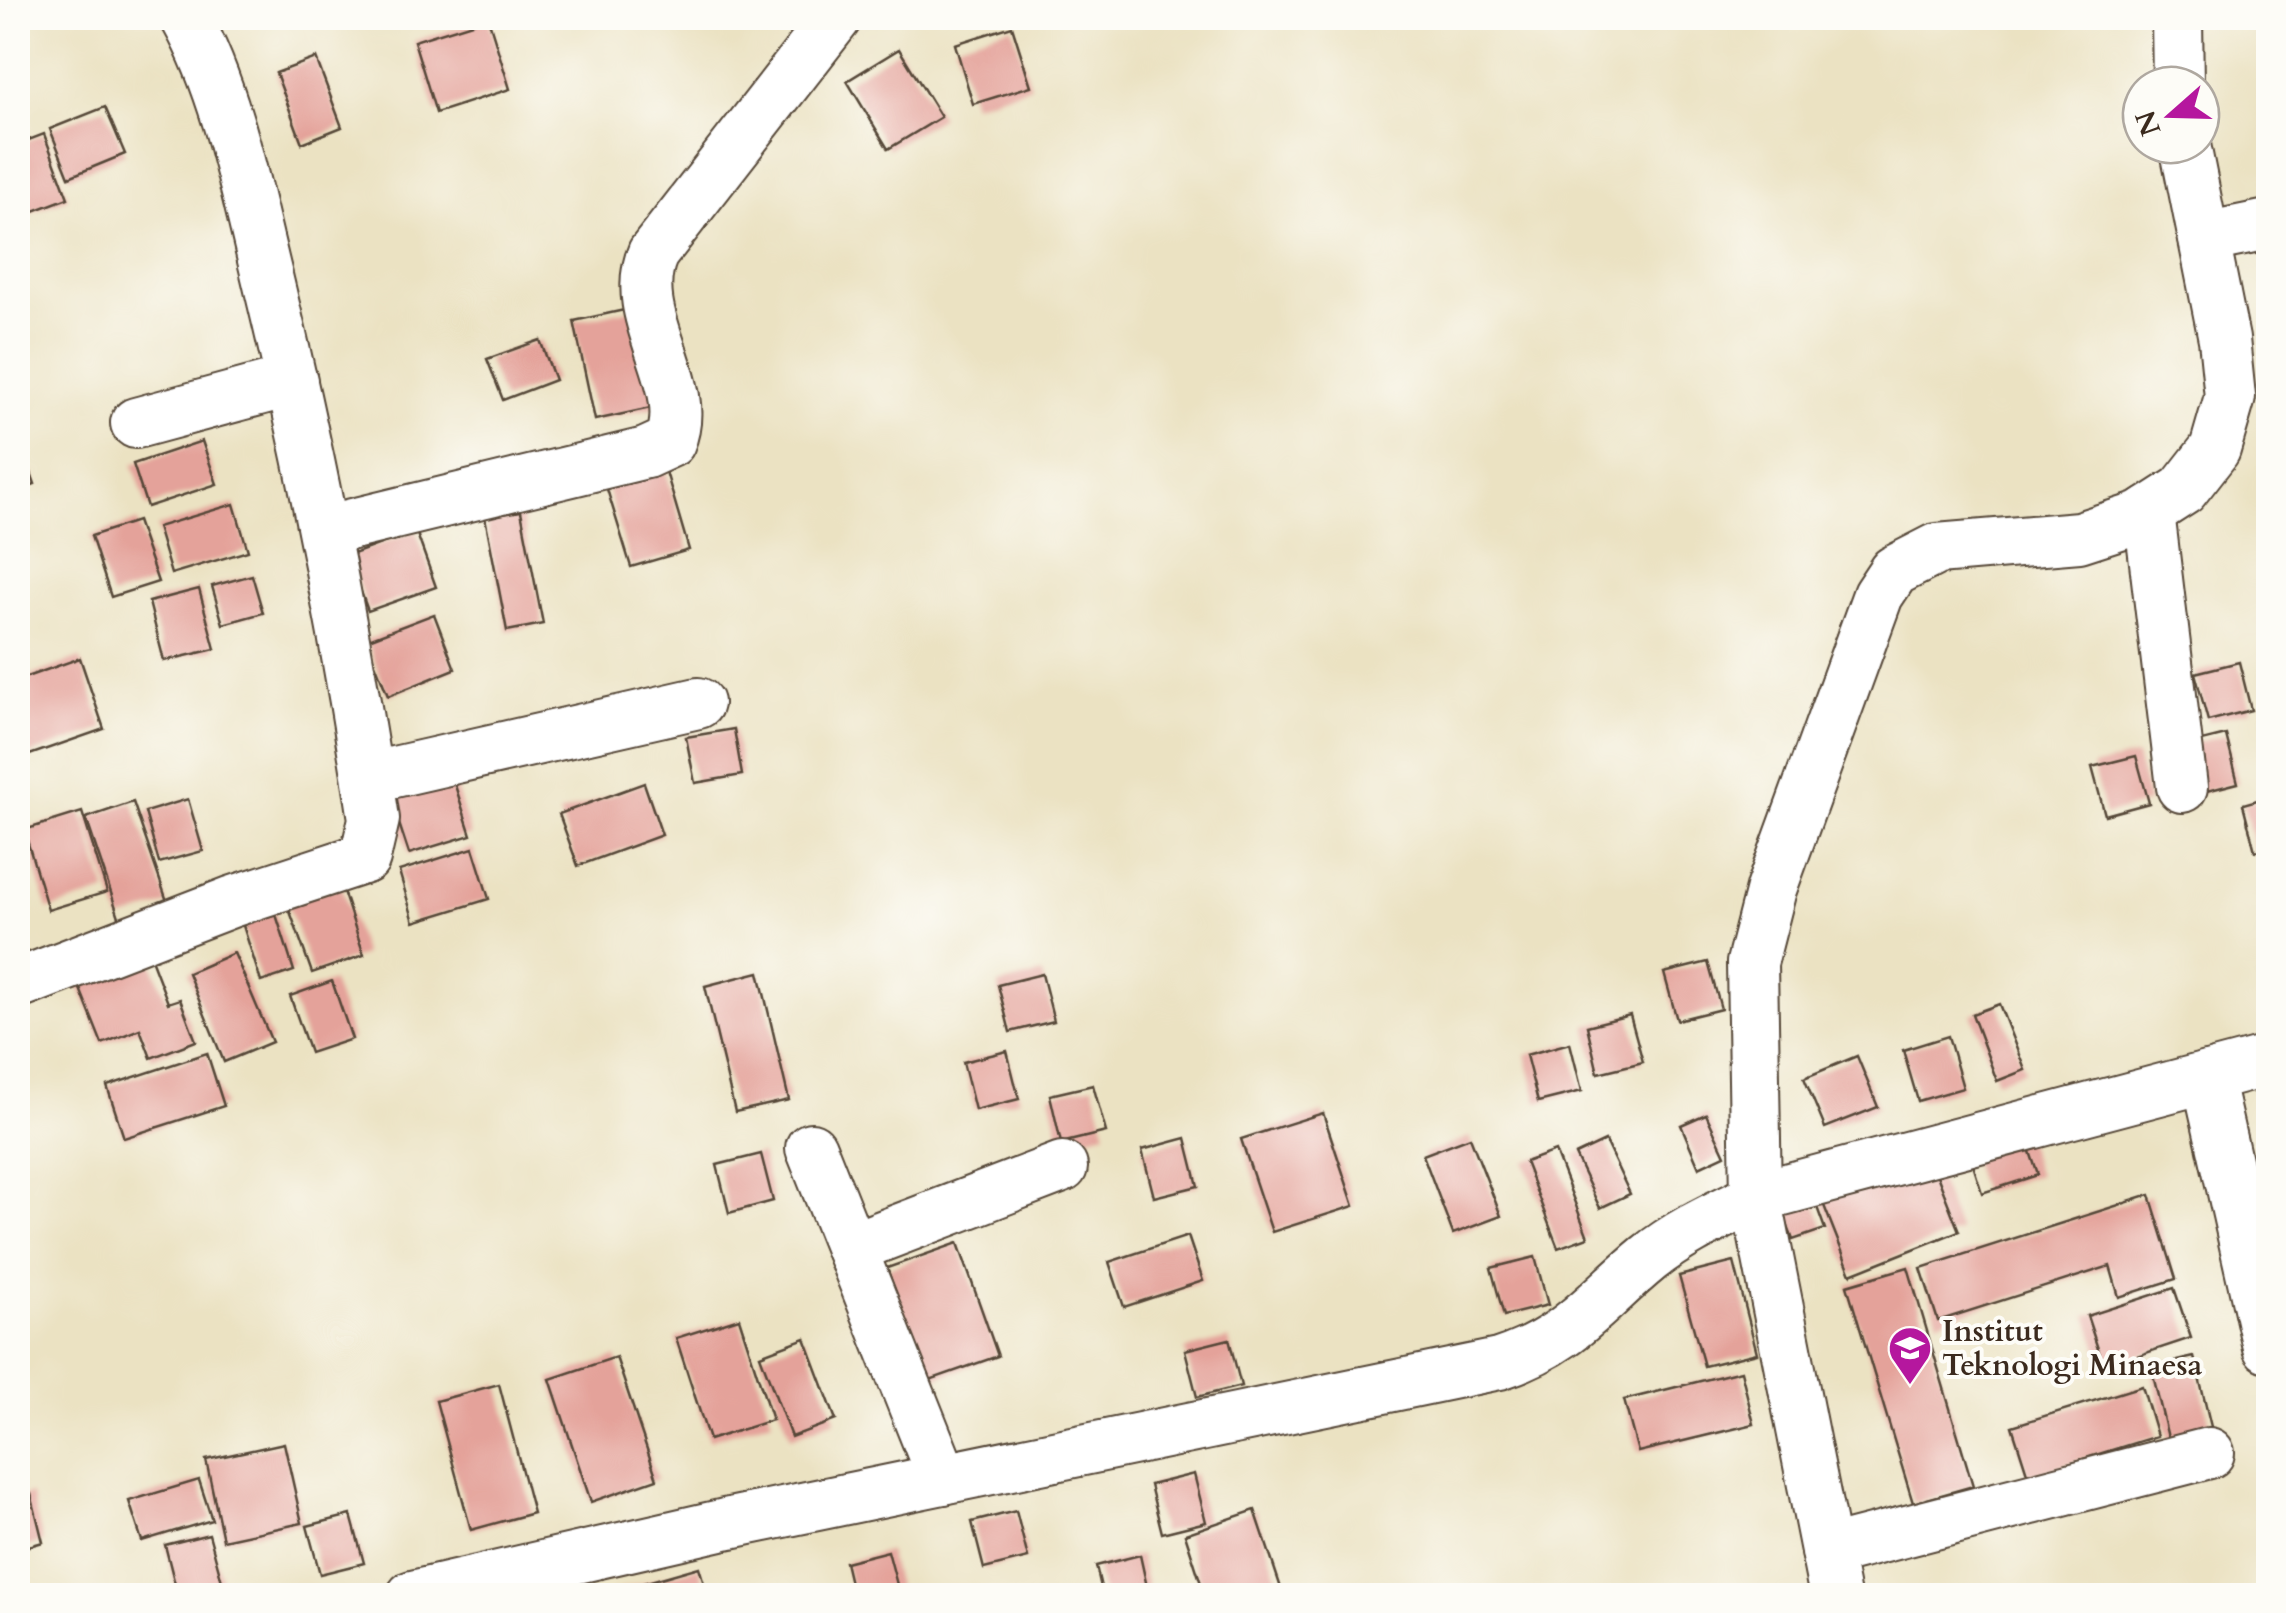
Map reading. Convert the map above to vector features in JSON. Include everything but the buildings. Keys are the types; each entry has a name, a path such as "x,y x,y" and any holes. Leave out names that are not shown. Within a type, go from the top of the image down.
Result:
{"street":[{"path":"18,984 231,902 365,858 374,819 324,531 292,381 235,148 186,18"},
{"path":"324,531 646,453 670,442 676,428 674,405 644,274 653,253 836,18"},
{"path":"2177,18 2178,65"},
{"path":"2188,165 2224,340 2230,396 2215,450 2183,490 2149,512 2078,537 1936,549 1894,571 1878,595 1771,889 1752,964 1756,1196 1831,1574 2210,1453"},
{"path":"2204,238 2268,224"},
{"path":"136,423 292,381"},
{"path":"2149,512 2182,787"},
{"path":"368,778 698,703"},
{"path":"412,1596 943,1479 1500,1364 1536,1352 1564,1335 1651,1256 1756,1196 2268,1061"},
{"path":"2207,1076 2268,1346"},
{"path":"811,1148 943,1479"},
{"path":"851,1248 1062,1167"}],"place":[{"name":"Institut Teknologi Minaesa","path":"1910,1386"}]}
